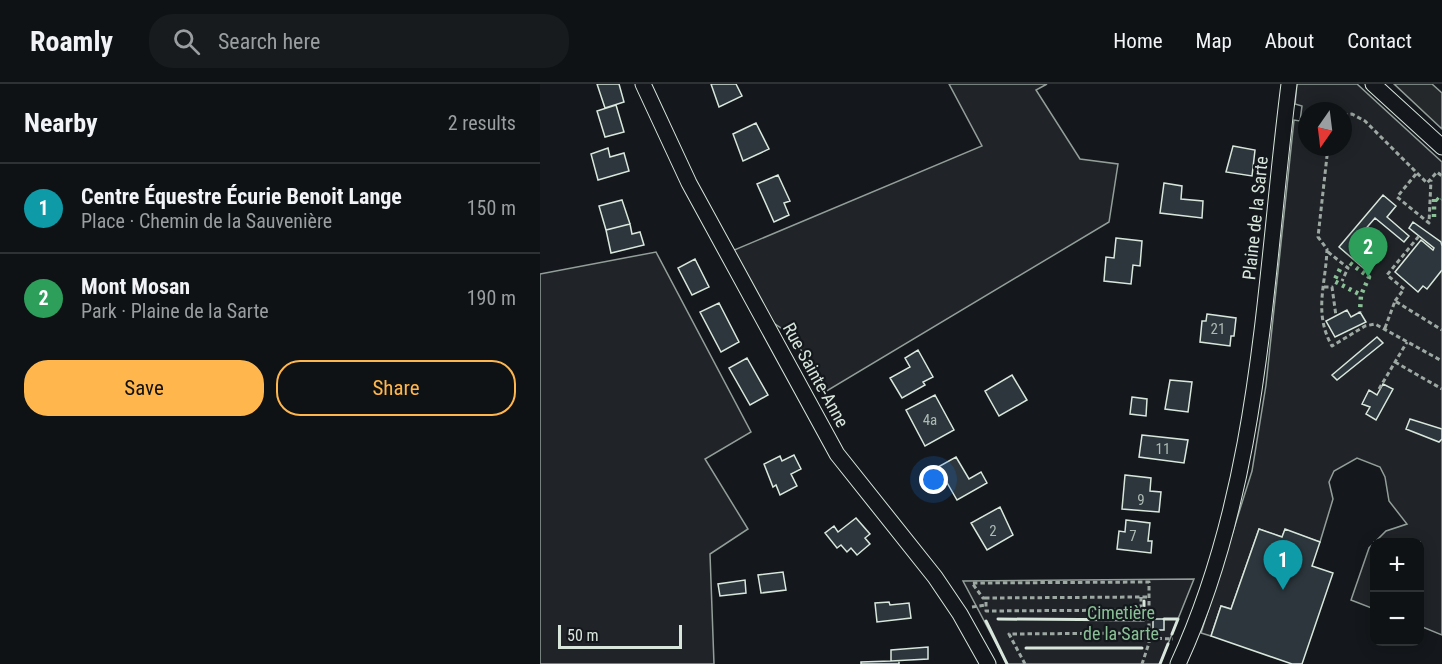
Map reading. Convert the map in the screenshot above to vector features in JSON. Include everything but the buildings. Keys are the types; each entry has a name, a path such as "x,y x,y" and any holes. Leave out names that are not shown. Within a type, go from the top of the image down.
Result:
{"street":[{"name":"Rue Sainte-Anne","path":"643,84 688,183 837,454 935,577 960,614 988,664"},
{"name":"Plaine de la Sarte","path":"1178,664 1212,575 1232,513 1242,469 1259,357 1289,84"},
{"path":"1373,84 1442,147"}],"path":[{"path":"1352,114 1365,121 1427,183 1437,172 1442,176"},
{"path":"1327,156 1318,237 1328,251 1348,268 1342,281"},
{"path":"1416,174 1396,197 1429,223"},
{"path":"1424,230 1429,223 1431,178"},
{"path":"1385,328 1395,301 1404,289 1387,275 1419,236"},
{"path":"1328,251 1321,319 1332,346 1365,326 1375,324 1442,361"},
{"path":"1324,287 1332,287 1336,316"},
{"path":"1395,301 1442,330"},
{"path":"1379,389 1407,342"},
{"path":"1395,362 1442,389"},
{"path":"1142,664 1150,633 1150,597 1149,582 972,583 983,598 1150,597"},
{"path":"986,598 986,611 1141,610 1141,597"},
{"path":"976,605 986,605"},
{"path":"1025,664 1009,634 1150,633"},
{"path":"1149,638 1170,638"}],"green space":[{"path":"949,84 1047,84 1036,90 1080,159 1118,164 1109,222 825,392 793,336 760,314 727,253 982,146"},
{"path":"1297,84 1357,84 1442,162 1442,635 1424,628 1424,538 1379,538 1386,531 1407,524 1389,501 1385,477 1380,467 1357,458 1334,471 1329,482 1333,499 1320,542 1285,530 1282,537 1259,529 1231,609 1221,606 1211,636 1201,633 1252,471 1266,385 1294,120 1298,121 1298,156 1352,156 1352,102 1298,102 1298,105 1295,104"},
{"path":"656,252 751,432 705,459 748,529 710,554 714,664 540,664 540,274"},
{"path":"1370,547 1370,607 1351,600 1369,548"},
{"name":"Cimetière de la Sarte","path":"1194,579 1160,664 1007,664 963,581"}],"shaded area":[{"path":"1394,84 1432,84 1442,93 1442,129"},
{"path":"1364,230 1370,230 1378,236 1378,242 1364,258 1350,247"}],"hedge":[{"path":"1434,217 1434,197 1440,202 1442,200"},
{"path":"1350,263 1369,277 1361,295 1360,312"},
{"path":"1340,269 1334,281 1361,295"}],"wall":[{"path":"998,619 1144,620 1144,601"},
{"path":"1164,619 1178,619 1172,634"},
{"path":"986,621 1007,664"},
{"path":"1160,664 1168,644"},
{"path":"1026,648 1142,648"}],"place":[{"name":"Mont Mosan","path":"1368,277"},
{"name":"Centre Équestre Écurie Benoit Lange","path":"1283,590"}]}
